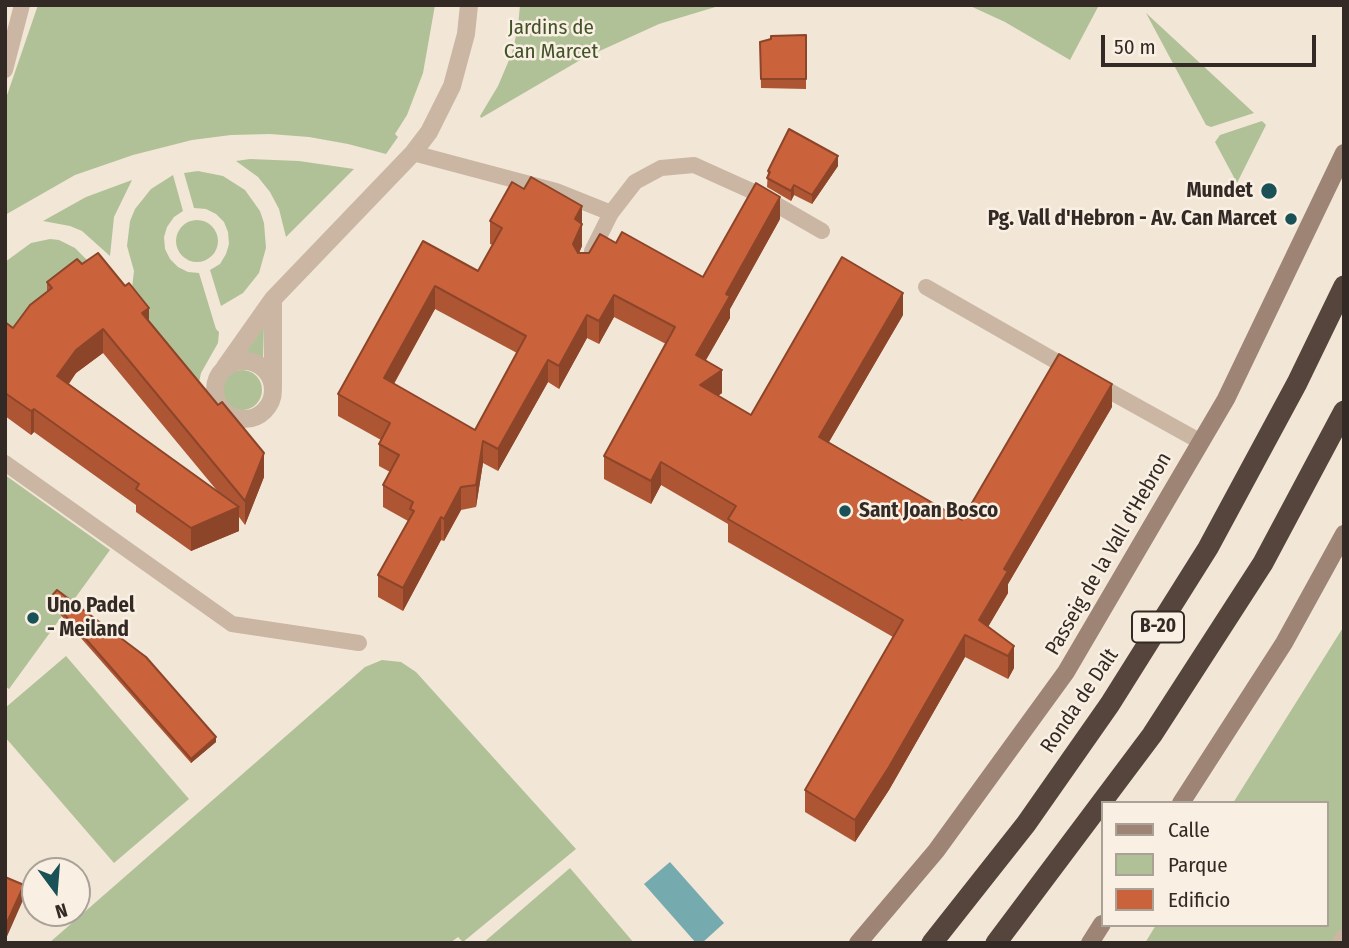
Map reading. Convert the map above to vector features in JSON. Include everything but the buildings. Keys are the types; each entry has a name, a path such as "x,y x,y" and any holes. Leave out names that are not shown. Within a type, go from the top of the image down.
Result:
{"highway":[{"name":"Ronda de Dalt","path":"932,943 1026,824 1110,704 1201,559 1297,383 1344,286"},
{"name":"B-20","path":"1103,801 1152,735 1264,563 1344,411"},
{"name":"B-20","path":"996,943 1100,805"},
{"path":"1002,943 1023,909"}],"street":[{"path":"272,299 273,397 262,413 253,418 233,418 224,412 215,396 217,377 272,299 413,153 429,132 452,86 466,34 469,5"},
{"name":"Passeig de la Vall d'Hebron","path":"858,943 936,851 1066,673 1226,399 1344,153"},
{"path":"223,370 230,364 248,361 265,369 274,387"},
{"path":"1182,801 1284,643 1344,534"},
{"path":"1090,943 1100,927"},
{"path":"1341,943 1344,938"}],"lane":[{"path":"5,70 22,5"},
{"path":"413,153 556,191 611,214"},
{"path":"583,267 611,214 635,182 661,168 694,164 756,193 821,231"},
{"path":"926,287 1201,442"},
{"path":"5,463 232,624 359,643"}],"green space":[{"path":"38,5 435,5 423,73 407,115 395,134 398,137 386,154 309,137 270,134 192,140 133,155 75,175 5,215 5,101"},
{"name":"Jardins de Can Marcet","path":"520,5 722,5 659,24 582,59 481,118 512,53"},
{"path":"968,5 1099,5 1070,60 1005,22"},
{"path":"1146,13 1254,113 1211,127 1206,125"},
{"path":"1262,121 1266,125 1237,183 1215,142 1220,135"},
{"path":"236,161 299,161 354,169 286,237 279,209 270,192 258,177"},
{"path":"198,171 223,176 245,190 260,211 264,223 266,248 259,273 243,293 221,306 210,270 220,264 226,254 228,232 224,222 216,214 206,209 194,208 184,173"},
{"path":"173,175 183,211 174,217 167,227 165,249 178,267 199,273 219,332 218,343 201,373 197,392 145,326 131,296 134,271 127,246 130,221 135,209 151,189"},
{"path":"132,180 114,217 110,256 82,231 43,221 86,197"},
{"path":"197,220 212,226 218,241 212,256 197,262 182,256 176,241 182,226"},
{"path":"59,240 75,248 95,268 5,338 5,262 31,243"},
{"path":"264,325 263,360 244,355"},
{"path":"242,370 250,371 256,376 261,382 261,398 256,404 250,409 242,410 234,409 228,404 223,398 222,390 223,382 228,376 234,371"},
{"name":"Uno Padel - Meiland","path":"5,475 110,550 9,689 5,686"},
{"path":"1344,626 1344,943 1145,943 1155,927 1328,927 1328,801 1234,801"},
{"path":"66,656 189,799 114,863 5,737 5,708"},
{"path":"382,660 401,662 416,672 576,849 463,942 458,937 450,943 49,943 67,927 91,927 91,906 365,667"},
{"path":"570,868 634,943 483,943"}],"water":[{"path":"670,862 724,923 702,943 696,943 644,884"}],"place":[{"name":"Mundet","path":"1269,191"},
{"name":"Pg. Vall d'Hebron - Av. Can Marcet","path":"1291,219"},
{"name":"Sant Joan Bosco","path":"845,511"},
{"name":"Uno Padel - Meiland","path":"33,618"}]}
